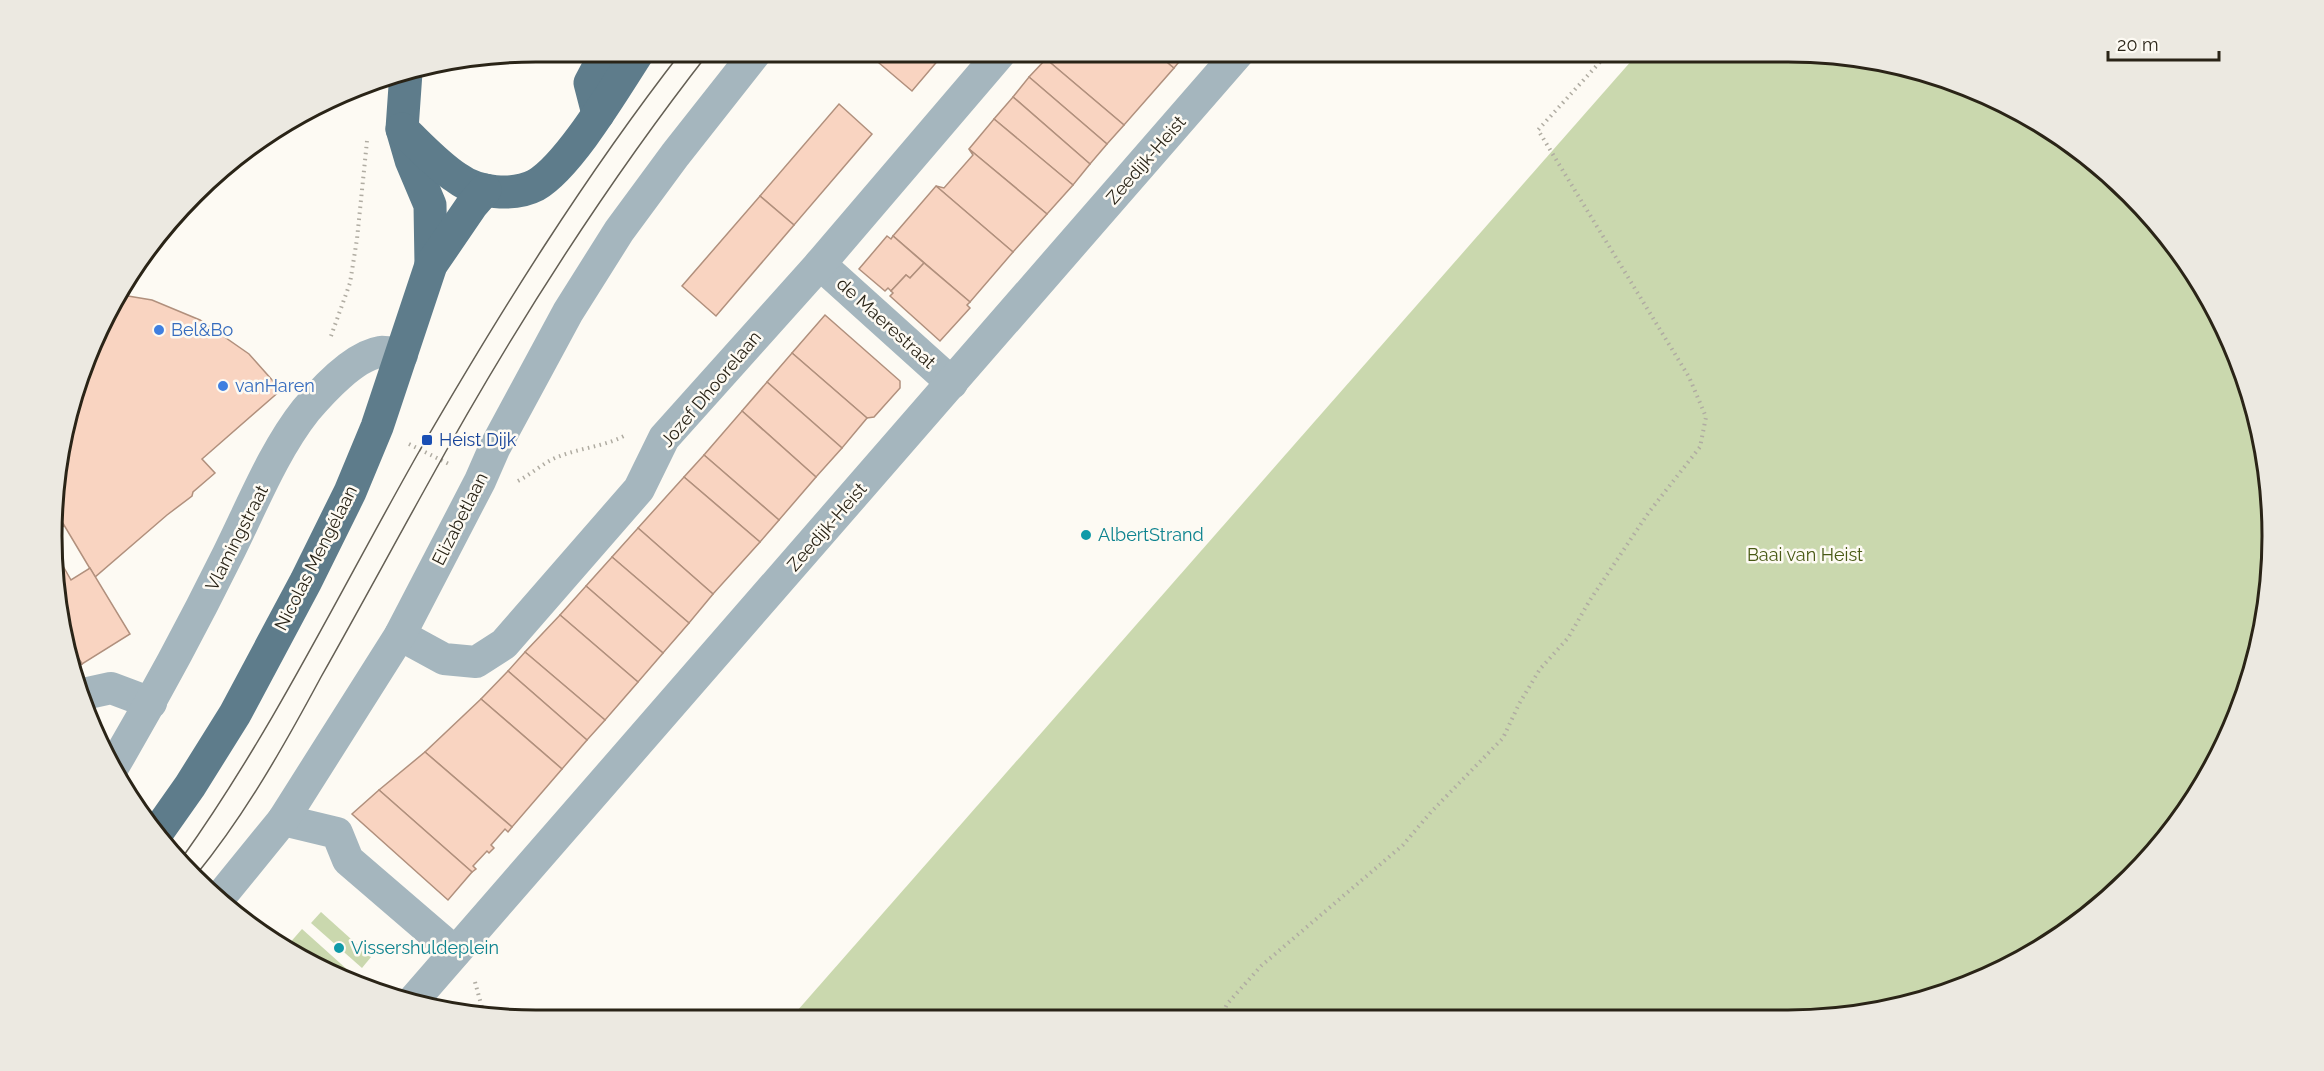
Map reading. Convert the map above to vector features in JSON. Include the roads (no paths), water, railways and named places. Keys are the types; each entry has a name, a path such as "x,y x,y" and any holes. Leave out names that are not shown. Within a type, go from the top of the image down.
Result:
{"main road":[{"path":"598,114 590,82 602,62"},
{"path":"405,80 402,129 457,179 485,190 511,192 534,186 554,172 598,114 632,62"},
{"name":"Nicolas Mengélaan","path":"402,129 411,160 430,205 431,266"},
{"name":"Nicolas Mengélaan","path":"161,827 235,714 306,581 350,492 377,427 431,266 472,205 485,190"}],"street":[{"name":"Elizabetlaan","path":"224,893 283,820 400,635 494,449 568,312 619,231 675,155 750,62"},
{"name":"Elizabetlaan","path":"739,76 753,62"},
{"name":"Jozef Dhoorelaan","path":"400,635 444,659 476,662 504,644 639,489 664,438 820,264 993,62"},
{"name":"Zeedijk-Heist","path":"419,994 1230,62"},
{"name":"de Maerestraat","path":"820,264 952,383"},
{"name":"Vlamingstraat","path":"118,759 215,580 287,436 329,385 356,362 380,352 402,356"},
{"path":"89,693 111,688 150,703"},
{"path":"283,820 337,833 348,860 455,952"}],"tram line":[{"path":"185,854 247,759 277,708 420,450 512,296 577,196 674,62"},
{"path":"200,870 231,828 278,754 457,432 558,264 632,156 702,62"}],"place":[{"name":"Bel&Bo","path":"159,330"},
{"name":"vanHaren","path":"223,386"},
{"name":"Heist Dijk","path":"427,440"},
{"name":"AlbertStrand","path":"1086,535"},
{"name":"Vissershuldeplein","path":"339,948"}],"park label":[{"name":"Baai van Heist","path":"1805,555"}]}
